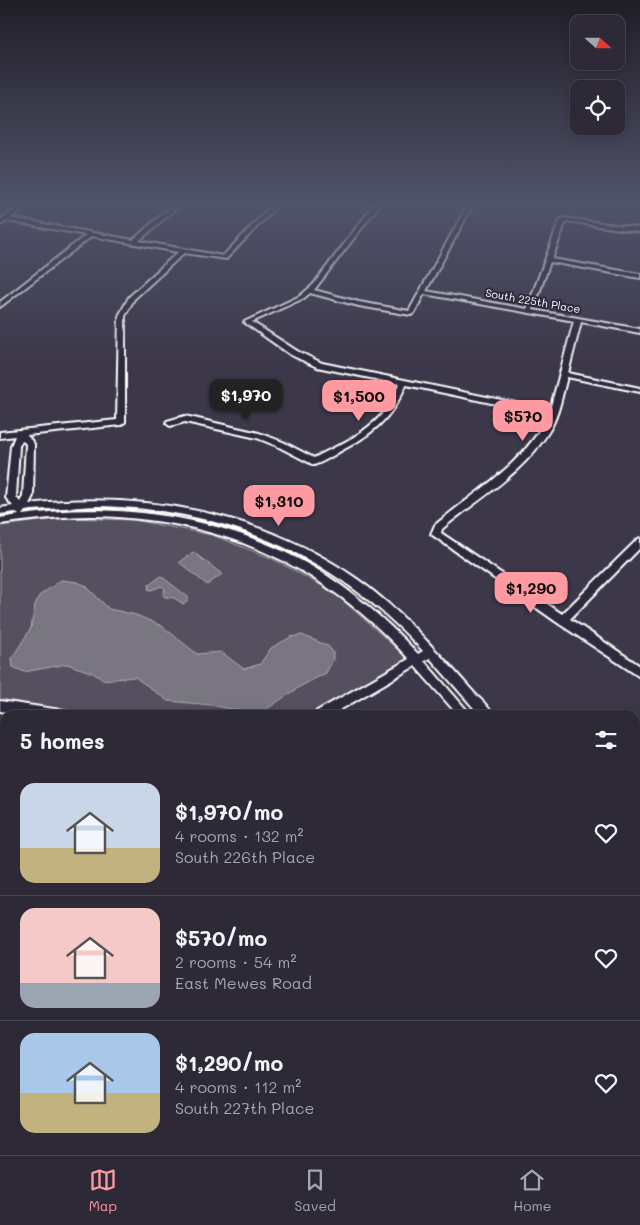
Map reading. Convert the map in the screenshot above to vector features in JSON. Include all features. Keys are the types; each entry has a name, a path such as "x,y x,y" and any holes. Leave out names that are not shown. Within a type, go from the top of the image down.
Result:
{"street":[{"path":"0,305 62,257"},
{"path":"0,435 121,422 122,316 131,298 176,257"},
{"path":"337,257 315,286 302,297 247,322 294,353 320,365 553,413"},
{"path":"308,291 359,304 410,313 441,257"},
{"path":"530,310 549,257"},
{"path":"548,260 640,276"},
{"name":"South 225th Place","path":"422,292 640,331"},
{"path":"578,319 550,424 537,444 522,459 438,527 436,534 640,672"},
{"path":"564,374 640,390"},
{"path":"170,423 185,419 259,436 280,444 314,462 349,442 382,419 392,408 404,382"},
{"path":"20,513 28,496 30,444 21,433"},
{"path":"20,513 11,498 15,446 21,433"},
{"path":"12,470 29,467"},
{"path":"0,521 20,513 63,504 127,504 192,513 249,528 289,544 351,581 379,602 402,622 431,652 483,710"},
{"path":"0,511 118,514 189,524 236,537 286,558 331,583 360,606 401,643 460,710"},
{"path":"562,620 640,542"},
{"path":"330,710 431,652"},
{"path":"0,706 28,710"}],"shaded area":[{"path":"65,518 134,520 212,535 273,559 335,593 408,659 319,710 67,710 0,700 0,526"},
{"path":"193,552 222,574 207,585 179,562"},
{"path":"161,576 188,597 188,601 183,604 174,598 165,597 163,595 165,589 162,586 151,590 148,589 149,585"},
{"path":"61,580 77,582 85,585 109,609 136,615 162,626 197,654 221,652 244,669 260,664 271,648 291,637 302,635 328,646 333,652 333,660 326,673 301,686 265,710 237,710 211,705 168,701 135,677 104,680 93,673 67,664 24,672 13,667 12,658 31,628 35,605 39,596"}]}
